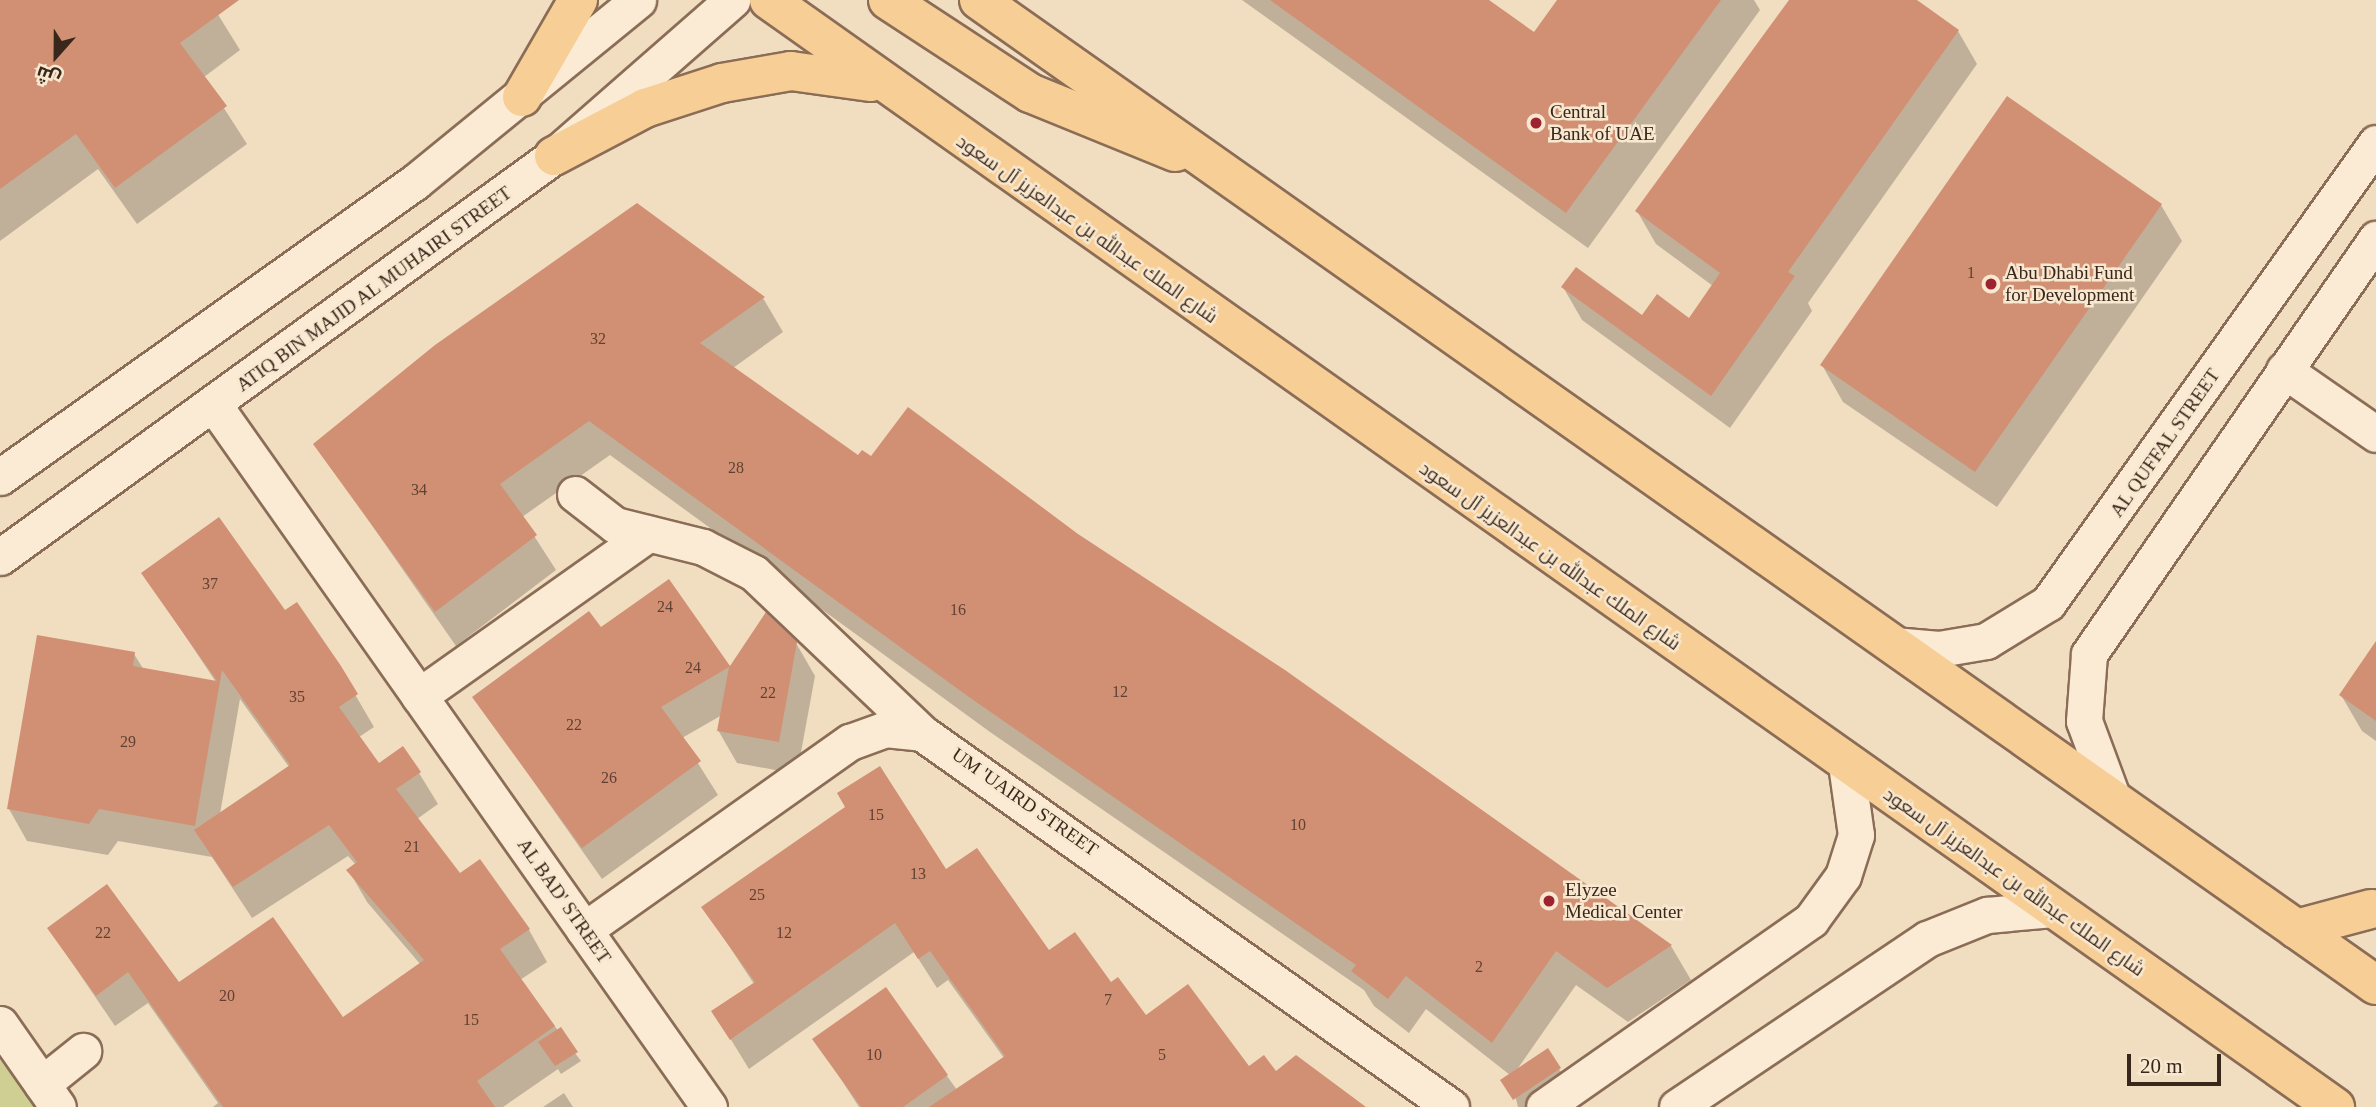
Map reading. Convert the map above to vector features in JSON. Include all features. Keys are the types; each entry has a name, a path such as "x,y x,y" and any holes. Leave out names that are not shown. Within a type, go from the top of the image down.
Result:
{"main road":[{"path":"522,97 578,0"},
{"name":"شارع الملك عبدالله بن عبدالعزيز آل سعود","path":"769,0 898,94 2334,1107"},
{"path":"888,0 1073,115 1204,160"},
{"path":"997,7 1204,160 2376,985"},
{"path":"554,156 645,108 762,75 821,71 898,94"},
{"path":"2296,929 2371,909"}],"street":[{"path":"0,477 415,182 638,0"},
{"name":"ATIQ BIN MAJID AL MUHAIRI STREET","path":"0,557 214,405 554,156 732,0"},
{"name":"AL QUFFAL STREET","path":"1893,645 1939,649 1996,636 2048,603 2075,570 2376,143"},
{"path":"2113,799 2088,737 2082,696 2089,654 2115,612 2376,239"},
{"path":"2284,370 2376,435"},
{"name":"AL BAD' STREET","path":"214,405 709,1107"},
{"path":"575,494 600,517 648,534 703,547 754,573 922,733"},
{"path":"419,696 648,534"},
{"path":"2075,570 2086,599 2115,612"},
{"name":"UM 'UAIRD STREET","path":"584,930 850,742 885,729 922,733 1451,1107"},
{"path":"1544,1107 1811,920 1843,876 1856,835 1846,764"},
{"path":"1677,1107 1927,939 1987,915 2053,909"},
{"path":"0,1024 50,1095 83,1051"}],"green space":[{"path":"0,1060 37,1107 0,1107"}],"building":[{"path":"0,0 239,0 180,43 227,106 115,188 76,134 0,189"},
{"name":"Central Bank of UAE","path":"1270,0 1489,0 1534,32 1557,0 1721,0 1566,213"},
{"path":"1789,0 1917,0 1959,30 1788,272 1795,276 1711,396 1561,287 1576,267 1642,315 1657,294 1689,318 1720,273 1635,211"},
{"name":"Abu Dhabi Fund for Development","path":"2007,96 2162,204 1975,472 1820,365"},
{"path":"637,203 765,297 700,343 858,455 862,450 871,456 908,407 1078,534 1285,670 1672,945 1607,988 1556,951 1492,1043 1406,976 1388,999 1351,971 1356,965 969,697 589,421 500,484 537,535 435,612 313,444 435,345"},
{"path":"219,517 285,610 297,602 341,666 358,694 339,707 379,763 403,746 421,772 396,789 460,873 480,859 530,929 500,949 555,1026 477,1081 495,1107 223,1107 128,972 96,996 47,928 107,884 179,982 273,917 343,1017 424,960 346,870 357,862 329,825 233,887 194,830 290,765 222,670 195,826 99,809 89,824 7,809 37,635 135,652 133,666 217,681 141,573"},
{"path":"669,579 730,666 766,612 797,642 779,742 717,731 729,667 661,707 701,761 582,848 472,697 589,611 601,627"},
{"path":"2376,641 2376,721 2339,695"},
{"path":"880,766 946,869 977,848 1049,950 1075,932 1111,982 1118,977 1146,1015 1188,984 1249,1066 1264,1055 1276,1071 1296,1055 1366,1107 929,1107 1005,1056 930,951 918,959 895,923 730,1040 711,1011 755,982 701,907 845,807 837,793"},
{"path":"886,987 948,1075 903,1107 861,1107 812,1039"},
{"path":"561,1027 578,1052 555,1066 538,1042"},
{"path":"1548,1048 1561,1068 1513,1100 1500,1080"}],"place":[{"name":"Central Bank of UAE","path":"1536,123"},
{"name":"Abu Dhabi Fund for Development","path":"1991,284"},
{"name":"Elyzee Medical Center","path":"1549,901"}]}
